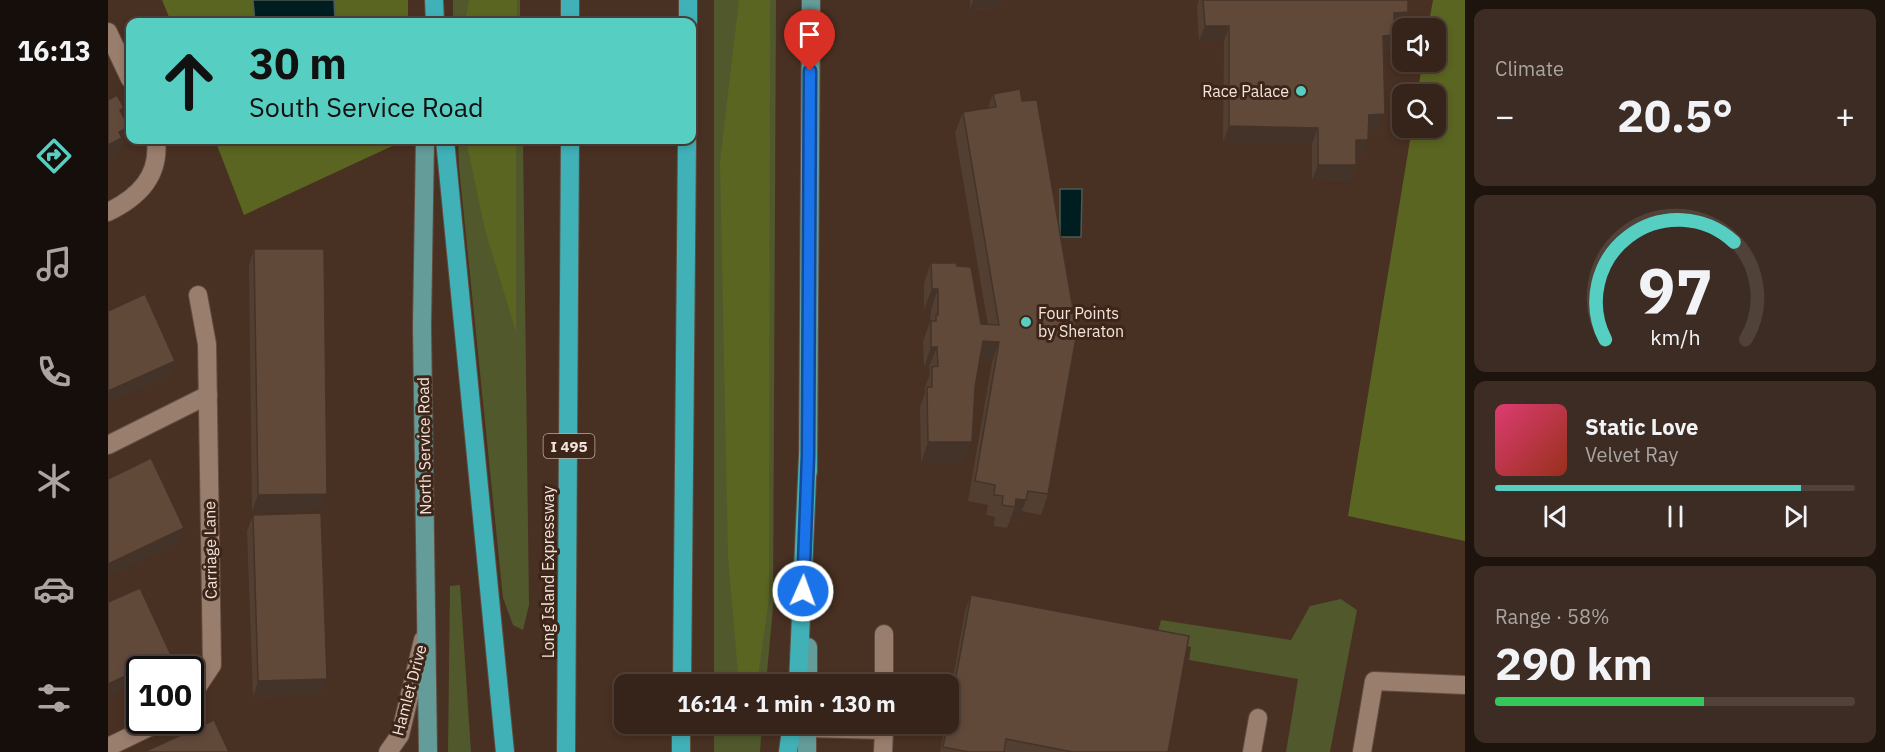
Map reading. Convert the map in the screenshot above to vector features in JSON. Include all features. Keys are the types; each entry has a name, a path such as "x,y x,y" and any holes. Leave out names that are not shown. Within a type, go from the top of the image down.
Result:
{"highway":[{"path":"432,0 434,18"},
{"path":"570,0 570,18"},
{"path":"688,0 688,18"},
{"path":"445,144 506,752"},
{"name":"Long Island Expressway","path":"566,752 570,144"},
{"path":"682,674 687,144"},
{"path":"798,674 808,456"},
{"path":"681,734 681,752"},
{"path":"788,752 797,734"}],"main road":[{"path":"430,18 432,0"},
{"path":"808,674 811,0"},
{"name":"North Service Road","path":"425,144 422,326 428,752"},
{"path":"804,734 807,752"}],"street":[{"path":"108,32 126,70"},
{"path":"108,212 138,193 153,174 158,154 157,144"},
{"name":"Carriage Lane","path":"198,295 207,344 208,395 212,665 204,677"},
{"path":"108,446 208,395"},
{"name":"Hamlet Drive","path":"388,752 400,735 426,626"},
{"path":"884,634 884,674"},
{"path":"1362,752 1374,681 1465,685"},
{"path":"1252,752 1258,718"},
{"path":"108,747 135,734"},
{"path":"883,752 884,734"}],"green space":[{"path":"162,0 253,0 255,18 169,18"},
{"path":"334,0 408,0 408,18 335,18"},
{"path":"453,0 520,0 520,18 453,18"},
{"path":"469,0 517,0 517,18 466,18"},
{"path":"714,0 776,0 773,607 767,674 714,674"},
{"path":"739,0 770,0 769,597 758,674 738,674 728,557 720,162"},
{"path":"1433,0 1465,0 1465,541 1348,516 1410,138 1446,138 1446,84 1419,84 1421,72 1446,72 1446,18 1430,18"},
{"path":"217,144 396,144 244,215"},
{"path":"458,144 523,144 529,605 523,630 513,625 503,598"},
{"path":"467,144 516,144 516,332 485,230"},
{"path":"460,585 471,752 448,752 450,586"},
{"path":"1341,599 1357,610 1330,752 1286,752 1298,679 1189,660 1191,647 1156,639 1161,620 1291,640 1310,606"},
{"path":"714,734 761,734 760,752 714,752"}],"water":[{"path":"253,0 334,0 335,18 255,18"},
{"path":"1060,189 1082,189 1081,237 1060,237"}],"building":[{"name":"Race Palace","path":"1203,0 1408,0 1408,12 1394,13 1392,35 1383,36 1385,114 1369,115 1368,140 1356,140 1356,165 1318,165 1318,128 1229,126 1229,26 1205,26"},
{"name":"Four Points by Sheraton","path":"1020,89 1022,101 1037,100 1077,332 1048,494 1028,491 1026,500 1016,499 1015,507 1002,505 1003,496 994,495 995,485 975,481 999,342 983,341 975,387 972,442 928,442 927,387 932,387 932,367 938,366 937,347 931,347 931,321 936,321 936,315 938,315 938,289 932,289 931,263 956,263 957,266 971,267 981,324 999,325 963,112 996,107 993,94"},
{"path":"117,95 124,108 120,110 126,121 126,128 119,132 122,138 108,145 108,100"},
{"path":"254,249 324,249 327,494 258,495"},
{"path":"145,294 175,361 108,391 108,311"},
{"path":"151,458 184,528 108,564 108,479"},
{"path":"321,513 327,679 258,681 253,515"},
{"path":"140,588 171,655 126,656 126,676 108,684 108,602"},
{"path":"971,595 1189,636 1168,752 1073,752 1006,739 1004,752 969,752 943,747 945,734 959,734 959,674 956,674"},
{"path":"214,720 229,752 144,752 183,734 204,734 204,725"}],"place":[{"name":"Race Palace","path":"1301,91"},
{"name":"Four Points by Sheraton","path":"1026,322"}],"route":[{"path":"803,591 808,456 810,71"}]}
